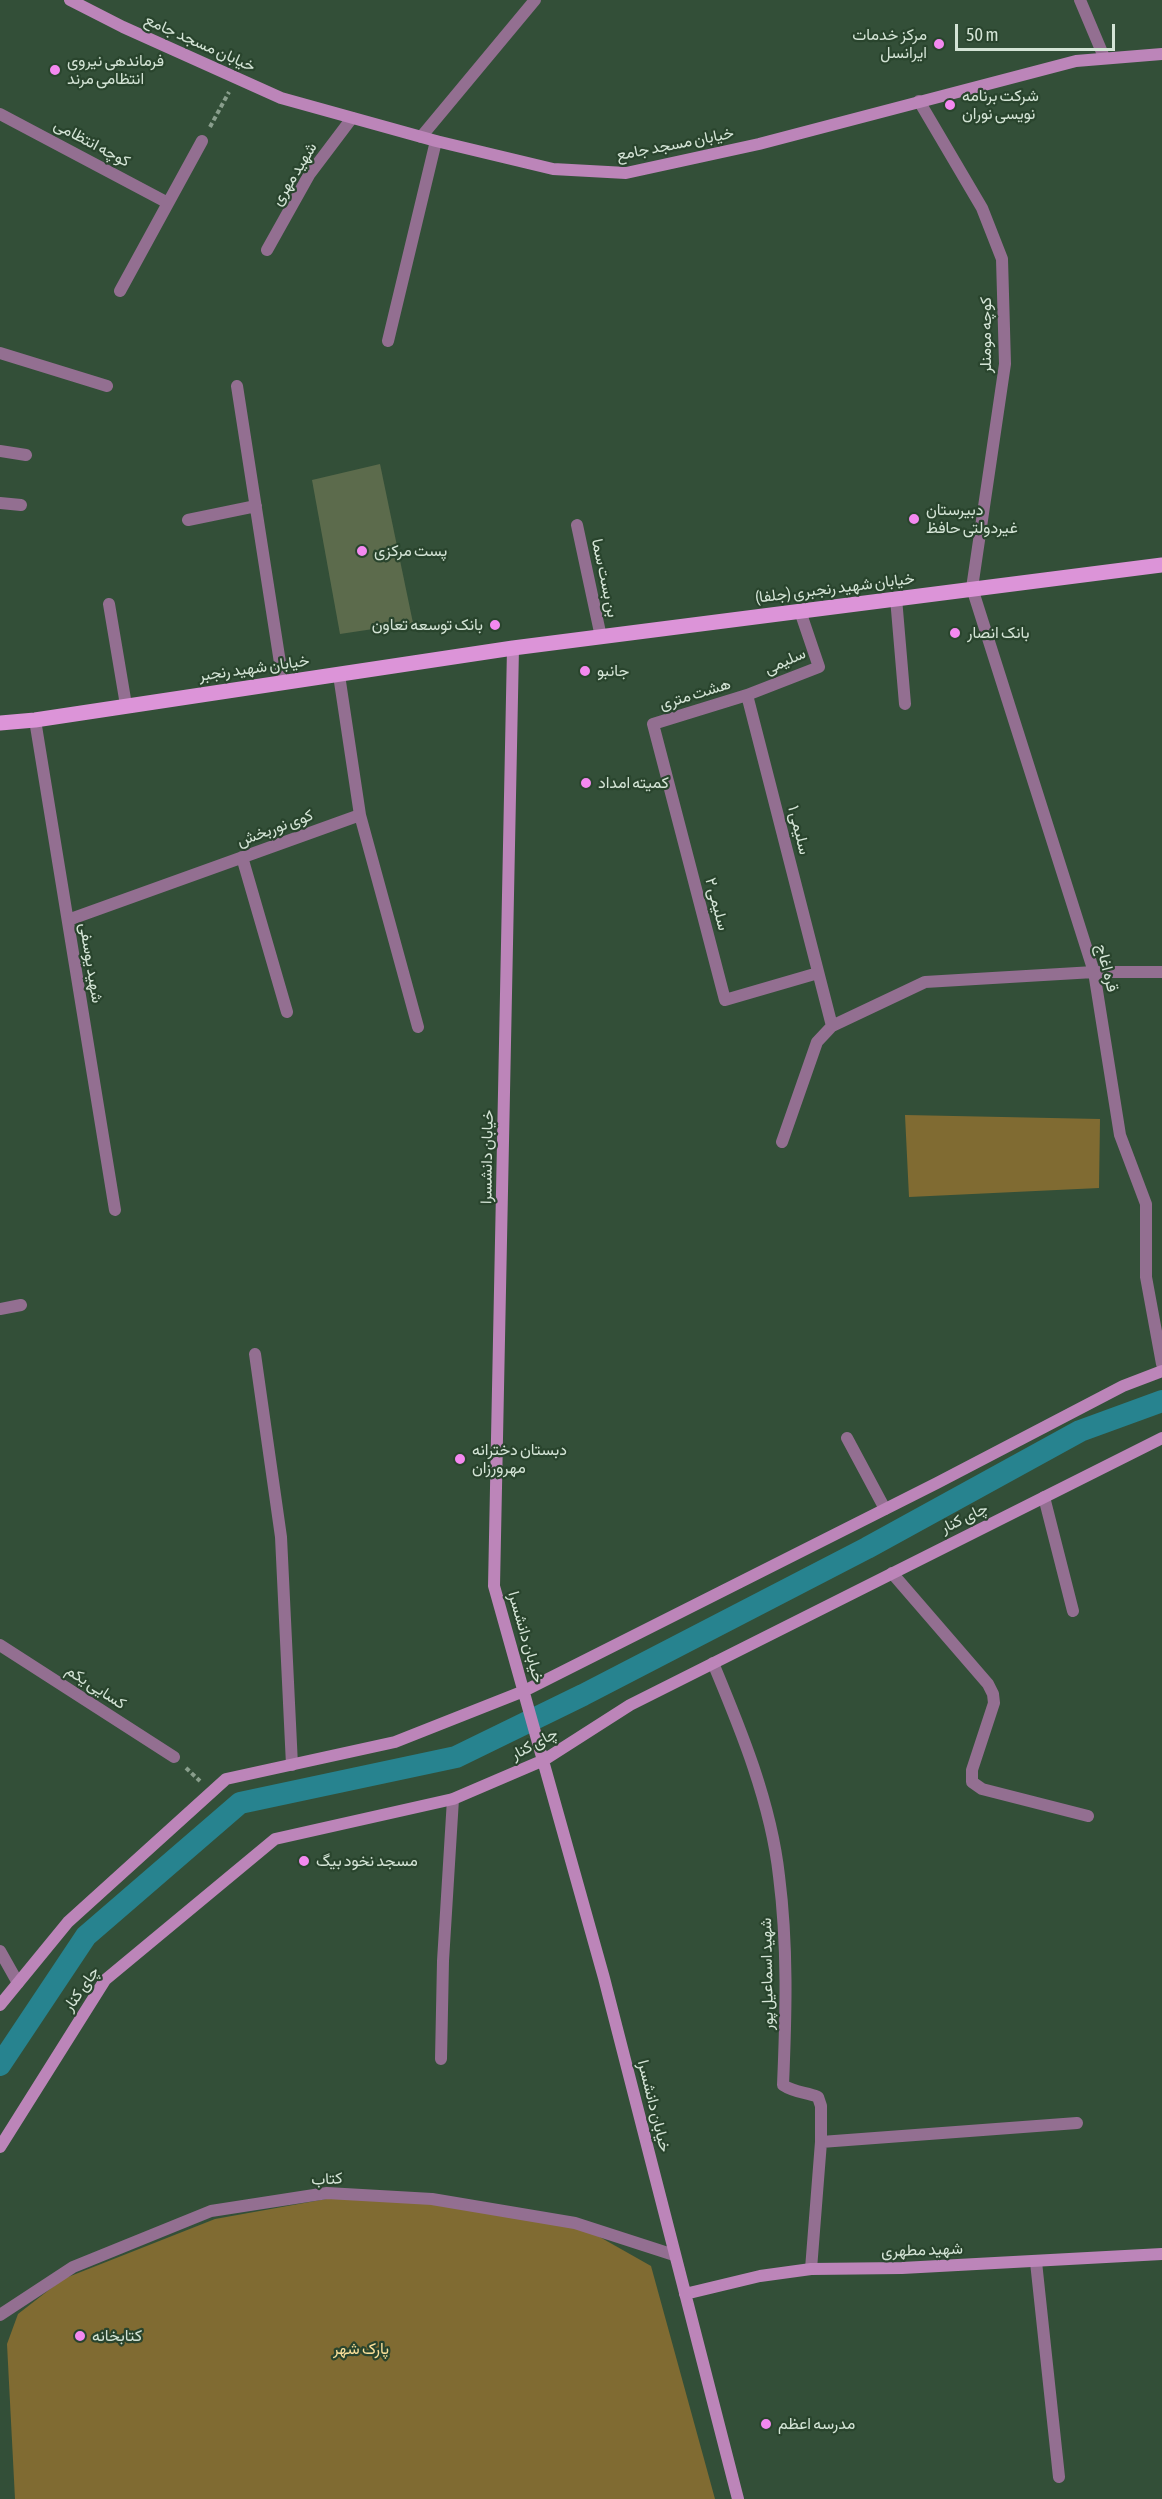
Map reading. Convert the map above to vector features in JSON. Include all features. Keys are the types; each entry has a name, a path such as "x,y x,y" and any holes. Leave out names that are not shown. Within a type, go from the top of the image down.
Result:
{"main road":[{"name":"خیابان شهید رنجبری (جلفا)","path":"513,648 1162,565"},
{"name":"خیابان شهید رنجبر","path":"0,723 35,720 513,648"}],"street":[{"name":"خیابان مسجد جامع","path":"70,0 123,27 281,98 436,141 553,169 626,173 759,144 1076,61 1162,54"},
{"path":"421,137 535,0"},
{"path":"1080,0 1104,57"},
{"name":"کوچه مومنلر","path":"919,101 982,207 1002,260 1005,364 972,588"},
{"name":"کوچه انتظامی","path":"0,114 168,203"},
{"name":"شهید مهری","path":"267,250 309,175 352,118"},
{"path":"120,291 202,141"},
{"path":"388,341 436,141"},
{"path":"0,353 107,386"},
{"path":"237,386 282,682"},
{"path":"0,451 26,455"},
{"path":"0,503 21,505"},
{"path":"188,520 256,506"},
{"name":"بن بست سما","path":"577,525 601,637"},
{"name":"قره اغاج","path":"972,588 1094,972 1120,1135 1146,1204 1146,1277 1162,1364"},
{"path":"896,598 904,704"},
{"path":"109,604 126,705"},
{"name":"سلیمی","path":"747,695 819,666 800,611"},
{"name":"خیابان دانشسرا","path":"513,648 495,1586 604,1978 738,2499"},
{"path":"339,675 360,815 418,1027"},
{"name":"هشت متری","path":"653,724 747,695"},
{"name":"سلیمی ۱","path":"747,695 832,1026"},
{"name":"شهید یوسفی","path":"35,720 115,1210"},
{"name":"سلیمی ۲","path":"653,724 725,999 818,974"},
{"name":"کوی نوربخش","path":"68,920 360,815"},
{"path":"242,857 287,1012"},
{"path":"782,1142 817,1042 832,1026 925,982 1094,972 1162,972"},
{"path":"0,1309 21,1305"},
{"path":"255,1354 281,1537 292,1765"},
{"path":"0,2005 68,1922 226,1779 395,1742 524,1690 885,1509 1123,1386 1162,1371"},
{"path":"847,1438 885,1509"},
{"name":"چای کنار","path":"0,2147 105,1980 275,1839 453,1799 544,1760 630,1706 1162,1438"},
{"path":"1044,1497 1073,1611"},
{"path":"892,1573 988,1684 993,1694 994,1703 972,1770 972,1782 982,1788 1088,1816"},
{"name":"کسایی یکم","path":"0,1645 174,1757"},
{"name":"شهید اسماعیل پور","path":"713,1663 748,1753 766,1813 779,1874 787,1969 783,2085 793,2092 818,2097 820,2106 821,2142 811,2269"},
{"path":"441,2059 443,1961 453,1799"},
{"path":"0,1951 18,1983"},
{"path":"821,2142 1077,2124"},
{"name":"کتاب","path":"0,2315 73,2267 211,2211 327,2193 432,2199 575,2223 674,2255"},
{"name":"شهید مطهری","path":"684,2294 760,2276 811,2269 1036,2262 1162,2254"},
{"path":"1036,2262 1059,2478"}],"path":[{"path":"202,141 229,92"},
{"path":"174,1757 212,1792"}],"green space":[{"path":"905,1115 1100,1119 1099,1188 909,1197"},
{"name":"پارک شهر","path":"332,2198 432,2199 575,2223 651,2266 715,2499 15,2499 7,2344 18,2314 63,2279 215,2219"}],"building":[{"name":"پست مرکزی","path":"380,464 413,623 340,634 312,480"}],"waterway":[{"path":"0,2065 86,1936 240,1803 456,1757 583,1695 867,1548 1080,1431 1162,1401"}],"place":[{"name":"مرکز خدمات ایرانسل","path":"939,44"},
{"name":"فرماندهی نیروی انتظامی مرند","path":"55,70"},
{"name":"شرکت برنامه نویسی نوران","path":"950,105"},
{"name":"دبیرستان غیردولتی حافظ","path":"914,519"},
{"name":"پست مرکزی","path":"362,551"},
{"name":"بانک توسعه تعاون","path":"495,625"},
{"name":"بانک انصار","path":"955,633"},
{"name":"جانبو","path":"585,671"},
{"name":"کمیته امداد","path":"586,783"},
{"name":"دبستان دخترانه مهرورزان","path":"460,1459"},
{"name":"مسجد نخود‌ بیگ","path":"304,1861"},
{"name":"کتابخانه","path":"80,2336"},
{"name":"مدرسه اعظم","path":"766,2424"}]}
